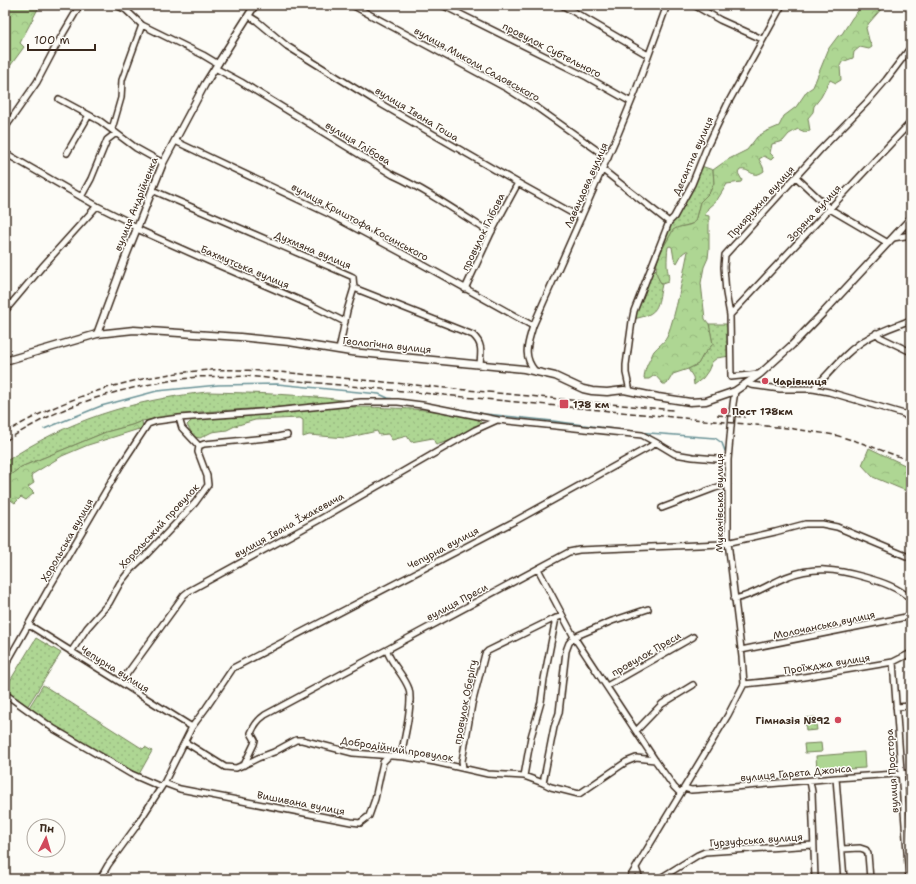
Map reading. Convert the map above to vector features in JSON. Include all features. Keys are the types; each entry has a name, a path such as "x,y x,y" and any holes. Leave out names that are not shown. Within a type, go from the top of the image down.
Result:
{"street":[{"path":"5,128 37,82 60,37 80,5"},
{"name":"вулиця Глібова","path":"116,5 126,10 142,25 203,55 216,66 241,82 491,232"},
{"name":"вулиця Андрійченка","path":"97,334 163,163 205,84 255,5"},
{"name":"вулиця Миколи Садовського","path":"352,5 506,88 539,109 608,158"},
{"name":"провулок Субтельного","path":"442,5 587,77 631,102"},
{"path":"562,5 648,55"},
{"name":"Лавандова вулиця","path":"535,371 527,356 527,348 533,326 603,170 631,102 667,5"},
{"path":"694,5 720,20 762,39"},
{"name":"Десантна вулиця","path":"630,391 626,373 634,311 669,222 674,217 692,184 706,149 728,103 782,5"},
{"name":"вулиця Івана Гоша","path":"249,16 287,46 421,128 581,218"},
{"path":"112,129 121,98 122,80 142,25"},
{"name":"Прияружна вулиця","path":"760,374 731,377 730,316 726,293 724,267 725,254 820,150 867,102 911,47"},
{"path":"58,99 112,129 136,148 163,163"},
{"path":"67,153 89,115"},
{"name":"Зоряна вулиця","path":"730,316 911,122"},
{"path":"81,197 100,160 107,140 116,133"},
{"name":"вулиця Криштофа Косинського","path":"175,141 329,214 533,326"},
{"name":"Бахмутська вулиця","path":"5,153 97,206 129,222 137,229 313,306 345,322"},
{"path":"603,170 669,222"},
{"path":"796,177 830,209 888,244"},
{"name":"провулок Глібова","path":"465,289 491,232 518,183"},
{"name":"Духмяна вулиця","path":"152,190 350,276 353,278 354,288"},
{"path":"5,310 97,206"},
{"path":"893,238 911,234 909,230 909,220"},
{"path":"735,391 760,374 813,324 909,220"},
{"path":"339,350 346,311 354,288 473,335 479,340 481,345 480,364"},
{"path":"813,389 855,347 876,334 911,320"},
{"name":"Геологічна вулиця","path":"97,334 134,330 289,342 339,350 535,371 555,376 583,389 602,392 620,390 630,391 690,402 706,401 735,391"},
{"path":"5,361 97,334"},
{"path":"876,334 911,352"},
{"path":"747,383 751,385 780,389 813,389 841,395 904,414 911,414"},
{"name":"Мукачівська вулиця","path":"735,391 728,460 728,542 744,684"},
{"path":"287,435 204,444 199,446 182,428 179,418 274,411 361,402 398,402 422,405 498,420 642,435 675,454 728,460"},
{"path":"904,414 911,420"},
{"name":"Хорольська вулиця","path":"5,666 121,465 148,424 157,421 179,418"},
{"name":"вулиця Івана Їжакевича","path":"121,682 184,595 189,591 317,521 475,430 498,420"},
{"name":"Чепурна вулиця","path":"100,879 163,785 192,727 233,668 517,520 651,446 655,442"},
{"name":"Хорольський провулок","path":"71,652 87,628 109,603 120,583 131,569 191,507 208,485 208,476 198,452 199,446"},
{"path":"662,508 728,484"},
{"name":"вулиця Преси","path":"244,765 255,740 251,733 258,721 265,715 387,651 569,552 579,550 704,545 728,542 805,524 822,524 837,527 911,558"},
{"name":"провулок Преси","path":"538,569 574,637 655,760 680,793"},
{"path":"734,599 786,577 803,572 832,569 883,582 893,586 911,600"},
{"path":"544,783 554,727 559,713 566,651 569,643 574,637 612,621 648,609"},
{"name":"провулок Оберігу","path":"463,768 462,761 472,704 485,654 488,651 562,616"},
{"name":"Молочанська вулиця","path":"741,650 911,616"},
{"path":"524,776 531,737 542,702 544,679 556,618"},
{"name":"Чепурна вулиця","path":"29,625 192,727"},
{"name":"провулок Преси","path":"607,686 693,637"},
{"path":"387,651 389,658 409,690 409,710 402,751 405,757"},
{"name":"Проїжджа вулиця","path":"744,684 792,679 893,662 911,653"},
{"name":"вулиця Простора","path":"893,662 900,774 909,879"},
{"path":"629,879 728,715 744,684"},
{"path":"636,731 662,704 693,685"},
{"name":"Вишивана вулиця","path":"5,696 8,696 54,729 131,774 163,785 344,820 360,822 369,816 375,799 383,762 389,756"},
{"path":"896,707 911,706"},
{"name":"Добродійний провулок","path":"185,742 225,766 236,768 296,740 302,740 353,753 405,757 488,774 524,776 551,787 579,794 626,762 636,758 655,760"},
{"name":"вулиця Гарета Джонса","path":"684,788 691,790 911,773"},
{"path":"836,778 844,879"},
{"name":"Гурзуфська вулиця","path":"810,781 812,792 815,879"},
{"name":"Гурзуфська вулиця","path":"659,879 705,852 813,845"},
{"path":"842,849 860,848 866,850 868,854 870,879"},
{"path":"636,868 640,879"}],"green space":[{"path":"7,5 40,5 20,43 24,47 5,73 5,10"},
{"path":"863,5 891,5 883,7 866,28 872,47 869,49 860,47 854,52 853,58 842,62 840,66 841,80 836,83 830,80 821,97 814,106 813,112 808,118 810,131 805,132 798,129 789,134 783,141 772,144 770,153 774,157 771,160 764,156 759,159 764,171 754,174 740,170 738,173 742,180 741,182 727,184 717,200 708,208 705,215 709,216 709,249 701,283 705,319 709,324 713,344 703,355 698,364 673,374 667,384 663,384 655,375 649,379 644,379 646,368 653,353 666,339 671,327 688,251 682,254 677,263 674,259 672,247 668,247 667,265 669,280 668,282 662,284 656,270 657,263 673,230 695,222 700,202 710,192 714,183 713,170 727,160 747,150 757,137 779,126 784,116 796,107 807,91 813,87 829,48 838,36 842,34 852,18"},
{"path":"701,166 713,170 714,183 710,192 700,202 695,222 673,231 657,262 659,252 670,224 683,207"},
{"path":"656,269 659,280 662,284 658,304 653,312 648,315 633,319 650,275"},
{"path":"709,324 729,324 730,356 717,358 712,362 703,378 694,385 693,377 688,369 698,364 703,355 713,344"},
{"path":"207,392 295,395 349,401 333,404 199,412 142,421 106,432 21,467 5,479 5,462 52,434 102,414 127,407 153,400"},
{"path":"346,407 396,408 440,412 475,419 483,424 455,439 436,445 433,438 411,442 407,436 392,440 388,434 379,435 377,431 346,438 309,435 303,437 303,420 300,418 255,420 227,430 212,432 200,438 194,437 187,425 192,420 206,418"},
{"path":"142,421 143,429 140,432 139,429 88,445 62,456 31,475 34,483 28,487 34,493 26,500 21,497 15,503 5,496 5,479 21,467 106,432"},
{"path":"869,448 911,468 911,493 873,477 862,465"},
{"path":"36,638 61,653 27,707 5,693 5,689"},
{"path":"43,685 143,749 145,747 152,751 138,776 55,728 28,709"},
{"path":"815,717 817,730 806,731 805,718"},
{"path":"821,743 822,752 805,753 804,744"},
{"path":"864,752 865,768 817,771 816,756"}],"waterway":[{"path":"44,429 101,406 157,391 218,385 277,384 379,394 388,398 401,400"},
{"path":"435,405 485,414 636,432 715,438 722,443 725,451"}],"railway":[{"path":"5,433 50,409 97,391 146,378 209,370 244,370 291,373 673,410"},
{"path":"5,441 38,422 64,410 118,392 150,384 197,377 246,376 787,428 835,435 911,461"},
{"path":"717,415 745,417"}],"place":[{"name":"Чарівниця","path":"765,381"},
{"name":"178 км","path":"564,404"},
{"name":"Пост 178км","path":"724,411"},
{"name":"Гімназія №92","path":"838,720"}]}
